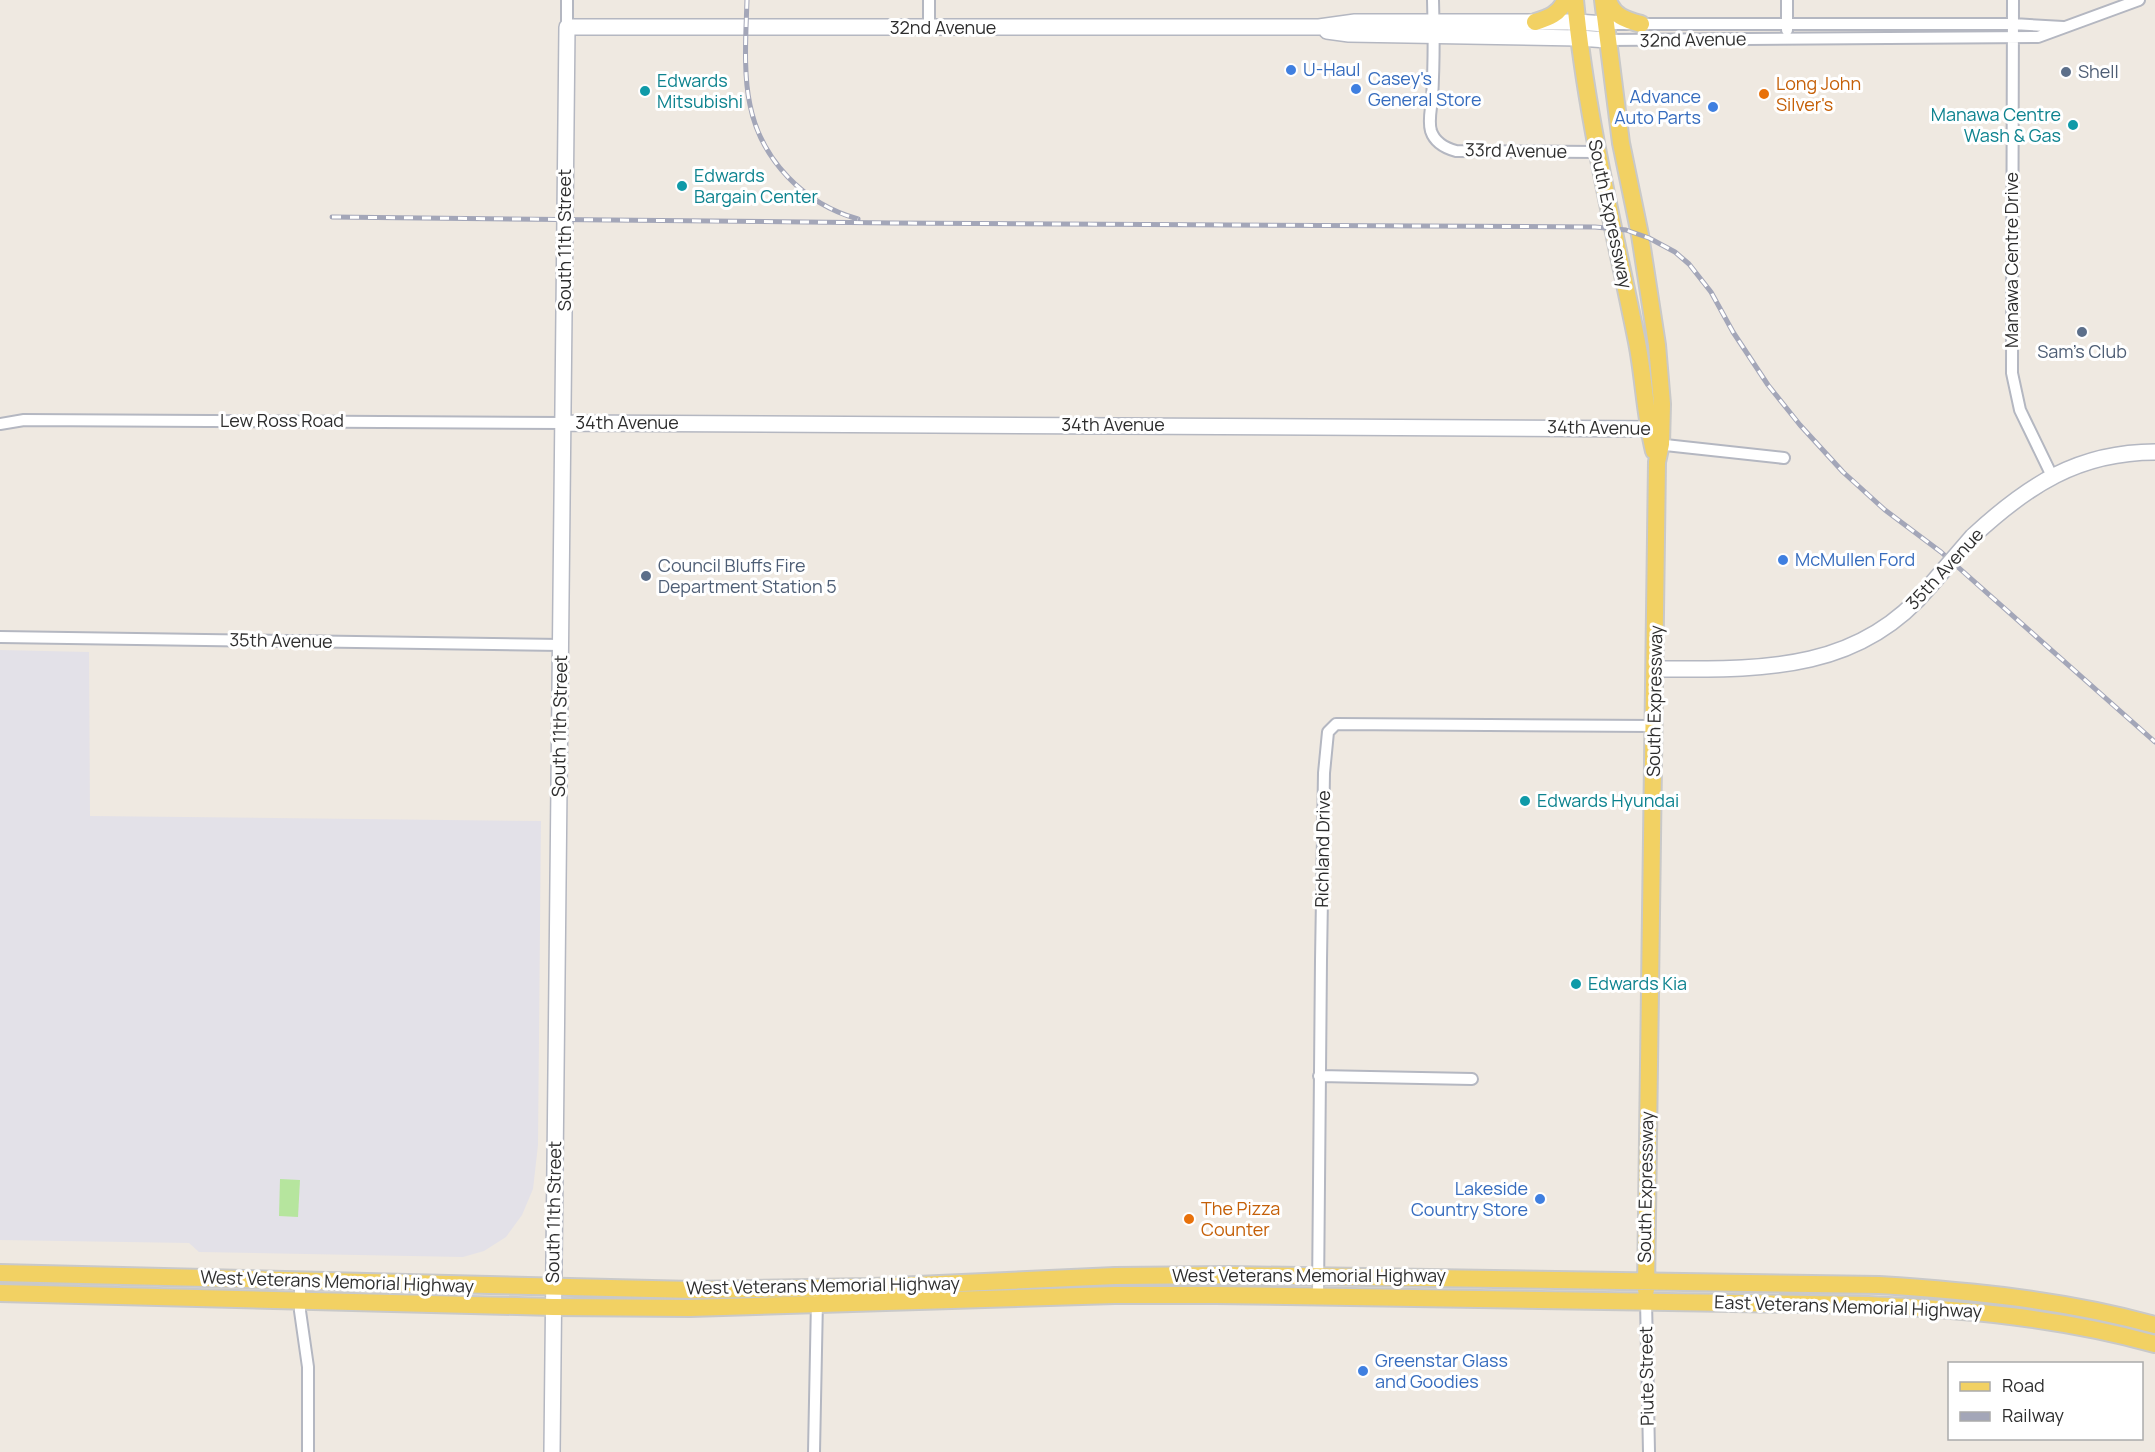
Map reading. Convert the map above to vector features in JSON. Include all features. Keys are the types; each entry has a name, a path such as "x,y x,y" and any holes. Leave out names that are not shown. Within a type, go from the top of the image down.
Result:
{"main road":[{"path":"1535,22 1555,15 1566,0"},
{"name":"South Expressway","path":"1575,0 1597,152 1656,436"},
{"name":"South Expressway","path":"1603,0 1621,143 1651,294 1662,383 1656,436 1646,1300"},
{"path":"1608,0 1618,16 1641,24"},
{"name":"West Veterans Memorial Highway","path":"0,1272 693,1290 817,1288 1115,1276 1646,1280"},
{"name":"East Veterans Memorial Highway","path":"1646,1280 1935,1288 2065,1305 2155,1325"},
{"name":"West Veterans Memorial Highway","path":"0,1293 553,1307 690,1308 817,1306 1115,1295 1646,1300"},
{"name":"East Veterans Memorial Highway","path":"1646,1300 1957,1309 2070,1324 2155,1344"}],"street":[{"name":"South 11th Street","path":"552,1452 567,0"},
{"path":"929,0 929,28"},
{"path":"1433,0 1433,30"},
{"path":"1787,0 1787,38"},
{"name":"Manawa Centre Drive","path":"2013,0 2012,373 2020,410 2052,476"},
{"name":"32nd Avenue","path":"1433,30 1578,30 1787,38 2038,38 2139,0"},
{"name":"32nd Avenue","path":"567,27 1318,27 1332,33 1349,34 1535,22 1578,30"},
{"name":"32nd Avenue","path":"1606,32 1641,24 2013,24 2067,27"},
{"name":"33rd Avenue","path":"1433,30 1432,98 1429,121 1433,136 1443,146 1456,151 1597,152"},
{"name":"Lew Ross Road","path":"0,424 24,420 564,423"},
{"name":"34th Avenue","path":"564,423 1656,436"},
{"path":"1656,436 1784,458"},
{"name":"35th Avenue","path":"1655,669 1780,666 1819,658 1859,641 1915,604 1973,537 2015,499 2052,476 2102,458 2155,452"},
{"name":"35th Avenue","path":"0,637 561,645"},
{"name":"Richland Drive","path":"1318,1296 1324,773 1326,743 1331,728 1336,724 1654,726"},
{"path":"1319,1076 1472,1079"},
{"path":"300,1280 300,1300 308,1367 308,1452"},
{"path":"814,1452 817,1288"},
{"name":"Piute Street","path":"1646,1300 1649,1452"}],"shaded area":[{"path":"0,650 89,652 90,816 541,821 538,1145 533,1189 522,1215 506,1237 484,1251 463,1257 199,1252 189,1243 0,1240"}],"green space":[{"path":"280,1179 300,1180 298,1217 279,1216"}],"railway":[{"path":"747,0 746,80 750,105 764,144 788,177 803,191 820,203 858,219"},
{"path":"332,217 1595,227 1626,230 1649,238 1675,252 1689,264 1711,292 1733,332 1768,385 1800,425 1843,472 1885,510 1941,552 2155,742"}],"place":[{"name":"U-Haul","path":"1291,70"},
{"name":"Shell","path":"2066,72"},
{"name":"Casey's General Store","path":"1356,89"},
{"name":"Edwards Mitsubishi","path":"645,91"},
{"name":"Long John Silver's","path":"1764,94"},
{"name":"Advance Auto Parts","path":"1713,107"},
{"name":"Manawa Centre Wash & Gas","path":"2073,125"},
{"name":"Edwards Bargain Center","path":"682,186"},
{"name":"Sam's Club","path":"2082,332"},
{"name":"McMullen Ford","path":"1783,560"},
{"name":"Council Bluffs Fire Department Station 5","path":"646,576"},
{"name":"Edwards Hyundai","path":"1525,801"},
{"name":"Edwards Kia","path":"1576,984"},
{"name":"Lakeside Country Store","path":"1540,1199"},
{"name":"The Pizza Counter","path":"1189,1219"},
{"name":"Greenstar Glass and Goodies","path":"1363,1371"}]}
